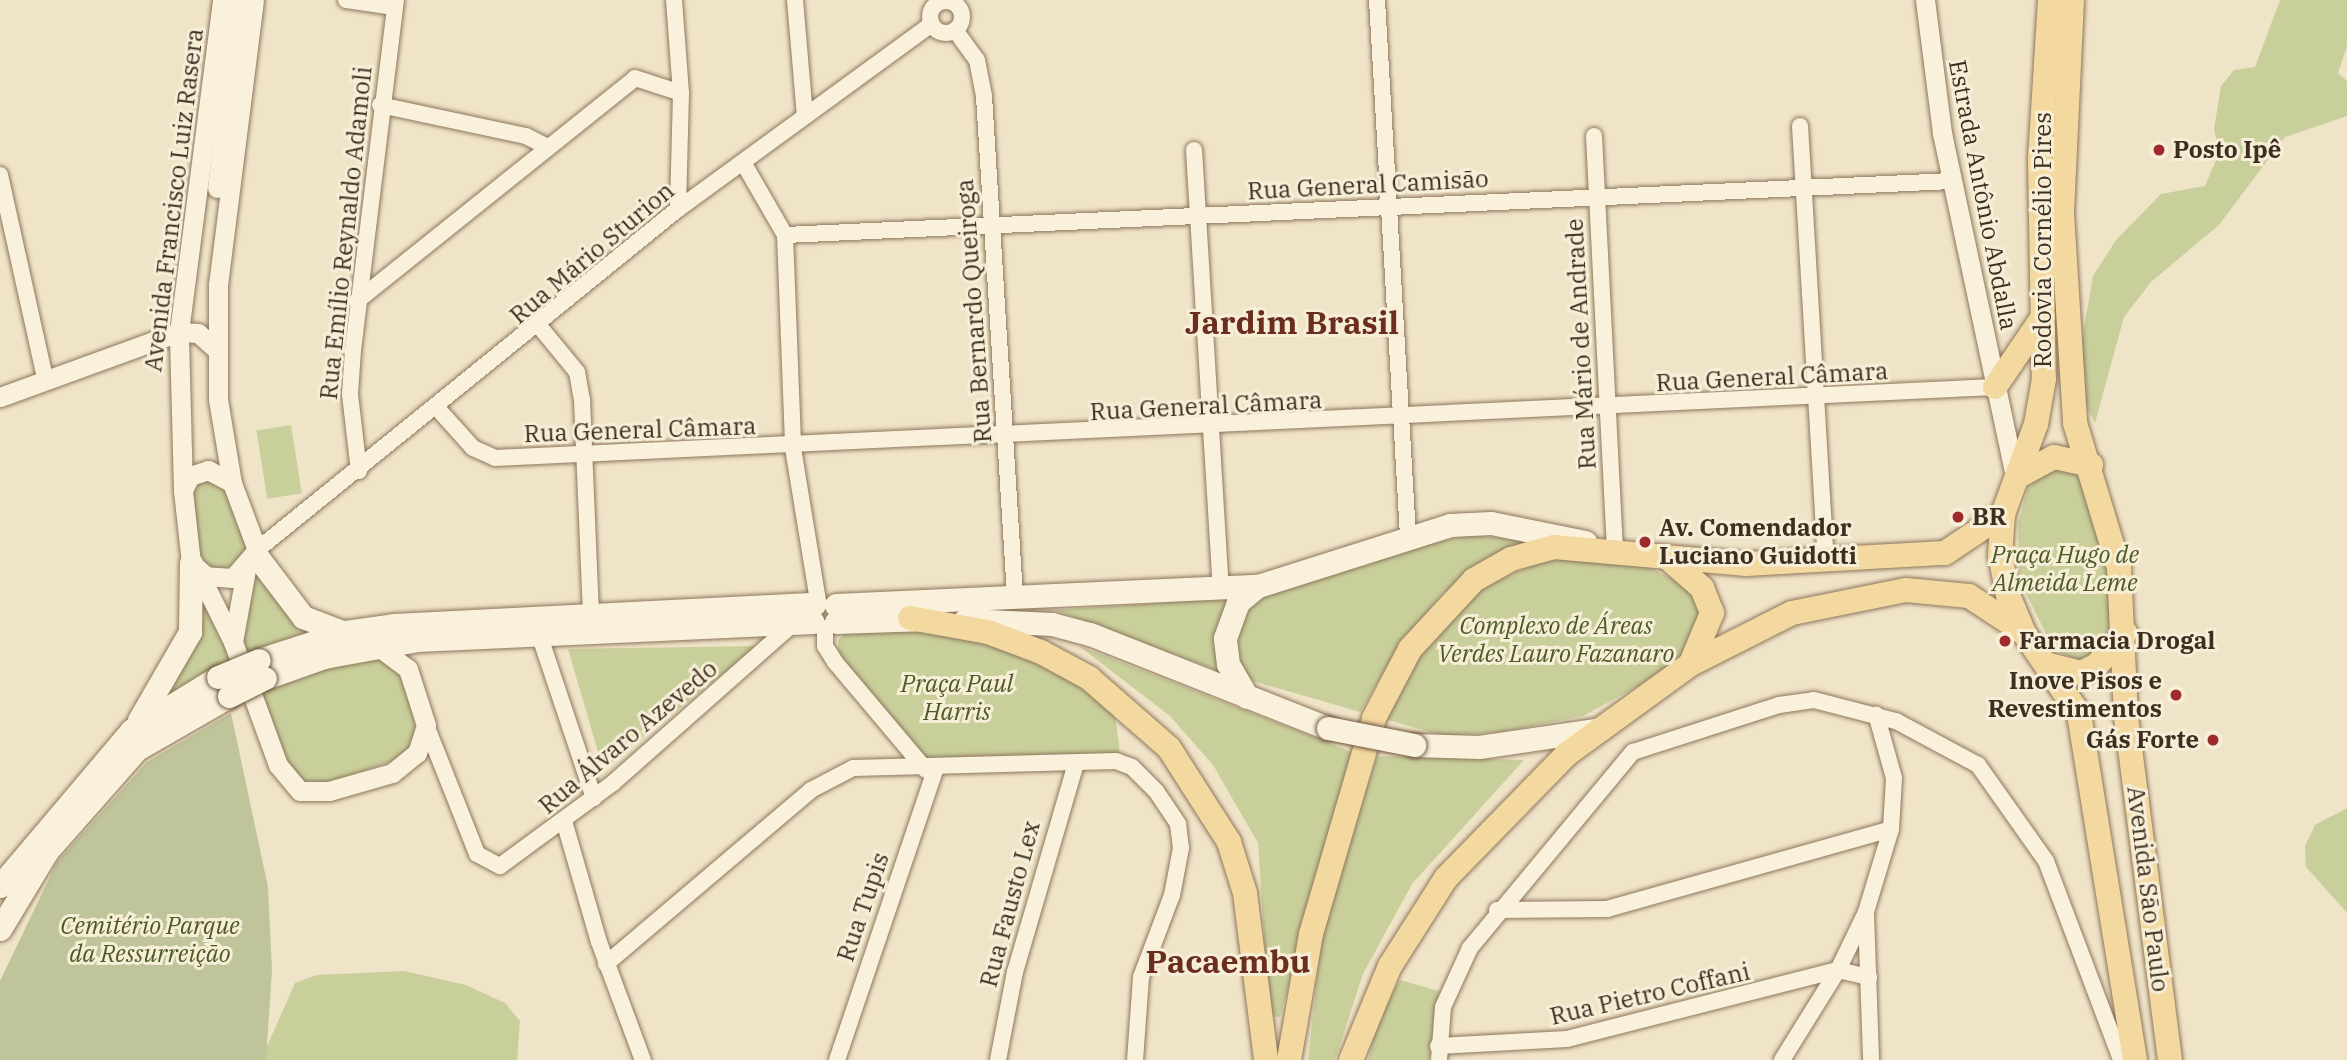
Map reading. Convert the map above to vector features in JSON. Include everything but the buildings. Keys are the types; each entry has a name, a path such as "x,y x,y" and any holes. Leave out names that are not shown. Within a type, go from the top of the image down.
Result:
{"main road":[{"name":"Rodovia Cornélio Pires","path":"2024,633 2008,595 2000,555 2003,514 2036,424 2043,317 2040,159 2050,0"},
{"name":"Rodovia Cornélio Pires","path":"2072,0 2062,214 2075,423 2091,465 2119,568 2124,633"},
{"path":"1995,387 2043,317"},
{"path":"2017,479 2054,457 2091,465"},
{"path":"262,669 376,645 417,640 819,615 1015,596 1258,586 1408,536 1491,523 1670,560 1826,561 1945,554 2003,514"},
{"path":"1289,1060 1311,934 1362,754 1410,649 1474,580 1511,559 1554,547 1610,548"},
{"path":"253,558 303,617 345,632"},
{"path":"1670,560 1702,588 1712,613 1691,664"},
{"path":"0,886 132,730 190,632 194,566"},
{"path":"1247,697 1228,664 1225,638 1238,602 1258,586"},
{"path":"1351,1060 1390,966 1446,878 1523,792 1601,729 1691,664 1792,613 1906,590 1969,596 2024,633"},
{"path":"132,730 345,632 591,614 819,615 1052,624 1145,653 1328,728 1413,745 1479,747 1601,729"},
{"path":"910,618 988,632 1041,652 1089,678 1169,748 1202,792 1233,855 1245,893 1266,1060"},
{"name":"Avenida São Paulo","path":"2024,633 2049,665 2081,725 2134,1060"},
{"path":"2049,665 2081,673 2097,666 2124,633"},
{"name":"Avenida São Paulo","path":"2124,633 2126,717 2170,1060"},
{"path":"0,929 47,851 137,749 223,686"}],"street":[{"name":"Avenida Francisco Luiz Rasera","path":"194,566 183,490 176,370 222,0"},
{"path":"222,234 216,177 239,0"},
{"path":"233,642 253,558 251,530 232,483 220,438 217,350 222,234 254,0"},
{"path":"346,0 395,4"},
{"path":"674,0 681,93 678,209"},
{"path":"796,0 805,116"},
{"path":"1377,0 1408,536"},
{"name":"Estrada Antônio Abdalla","path":"1925,0 1953,181 1995,387 2017,479"},
{"path":"947,1 960,10 956,30 940,32 932,24 935,2 947,1"},
{"name":"Rua Emílio Reynaldo Adamoli","path":"359,471 350,394 380,105 395,4"},
{"name":"Rua Mário Sturion","path":"253,558 288,526 540,327 678,209 744,164 932,24"},
{"name":"Rua Bernardo Queiroga","path":"956,30 980,70 1015,596"},
{"path":"358,301 635,78 681,93"},
{"path":"380,105 526,136 548,147"},
{"path":"1800,126 1826,561"},
{"name":"Rua Mário de Andrade","path":"1594,136 1610,548"},
{"path":"1194,150 1221,589"},
{"path":"744,164 785,235 793,448 825,646 835,662 930,770"},
{"path":"0,175 45,378"},
{"name":"Rua General Camisão","path":"785,235 1953,181"},
{"path":"540,327 577,372 584,455 591,614"},
{"path":"0,397 45,378 145,349 179,332 198,333 217,350"},
{"path":"145,349 176,370"},
{"name":"Rua General Câmara","path":"439,409 473,448 495,458 1211,429 1995,387"},
{"path":"183,490 199,471 232,483"},
{"path":"251,530 288,526"},
{"path":"194,566 218,581 253,558"},
{"path":"194,566 233,642 278,765 300,791 329,791 393,773 417,753 426,725 408,669 417,640"},
{"name":"Rua Álvaro Azevedo","path":"426,725 484,858 500,866 510,863 594,798 819,615"},
{"path":"539,634 594,798"},
{"path":"376,645 408,669"},
{"path":"1438,1053 1455,975 1497,910 1633,752 1779,705 1814,701 1876,714 1978,765 2046,860 2120,1060"},
{"path":"1782,1060 1838,970 1866,912 1891,829 1894,778 1876,714"},
{"path":"606,964 811,790 853,768 930,770 1076,763 1132,767 1178,824 1181,848 1172,895 1141,977 1136,1060"},
{"name":"Rua Fausto Lex","path":"998,1060 1015,972 1076,763"},
{"name":"Rua Tupis","path":"837,1060 930,770"},
{"path":"564,821 606,964 643,1060"},
{"path":"1497,910 1607,909 1891,829"},
{"path":"1866,912 1871,1060"},
{"name":"Rua Pietro Coffani","path":"1438,1053 1567,1038 1838,970 1869,976"}],"green space":[{"path":"2280,0 2347,0 2347,46 2338,73 2347,81 2347,116 2285,137 2219,225 2151,282 2124,317 2095,423 2085,404 2078,363 2093,276 2116,240 2161,194 2205,186 2219,153 2214,129 2221,86 2234,70 2255,67"},
{"path":"291,425 302,493 267,499 256,430"},
{"name":"Praça Hugo de Almeida Leme","path":"2048,467 2079,468 2104,524 2112,639 2081,661 2054,650 2019,579 2018,523 2028,488"},
{"path":"204,476 227,491 249,555 218,573 198,562 189,494"},
{"name":"Complexo de Áreas Verdes Lauro Fazanaro","path":"1472,535 1534,541 1444,592 1402,641 1360,712 1249,680 1238,669 1234,627 1261,597 1394,550"},
{"name":"Complexo de Áreas Verdes Lauro Fazanaro","path":"1555,555 1642,564 1683,584 1703,614 1679,664 1583,716 1501,732 1443,736 1382,718 1422,645 1485,586"},
{"path":"258,568 320,634 245,659 239,638"},
{"path":"198,586 234,664 157,705"},
{"path":"1234,598 1225,673 1054,610"},
{"name":"Praça Paul Harris","path":"914,624 985,638 1058,667 1114,706 1120,754 931,763 839,659 838,640 852,626"},
{"path":"758,646 603,769 568,649"},
{"path":"1079,646 1352,752 1280,1017 1271,1016 1269,1008 1258,843 1213,765 1170,716"},
{"path":"375,652 401,673 414,715 415,737 406,756 320,786 305,782 287,769 257,689"},
{"name":"Cemitério Parque da Ressurreição","path":"231,713 268,887 272,970 266,1060 0,1060 0,981 57,862 147,762"},
{"path":"1377,756 1524,760 1412,884 1363,974 1335,1060 1308,1060 1322,932"},
{"path":"2347,808 2347,913 2306,867 2305,846 2315,825"},
{"path":"404,971 466,985 505,1003 520,1021 517,1060 261,1060 295,983 317,975"},
{"path":"1400,980 1439,991 1429,1060 1368,1060 1378,1018"}],"place":[{"name":"Posto Ipê","path":"2159,150"},
{"name":"BR","path":"1958,517"},
{"name":"Av. Comendador Luciano Guidotti","path":"1645,542"},
{"name":"Farmacia Drogal","path":"2005,641"},
{"name":"Inove Pisos e Revestimentos","path":"2176,695"},
{"name":"Gás Forte","path":"2213,740"}],"district":[{"name":"Jardim Brasil","path":"1292,322"},
{"name":"Pacaembu","path":"1228,961"}]}
